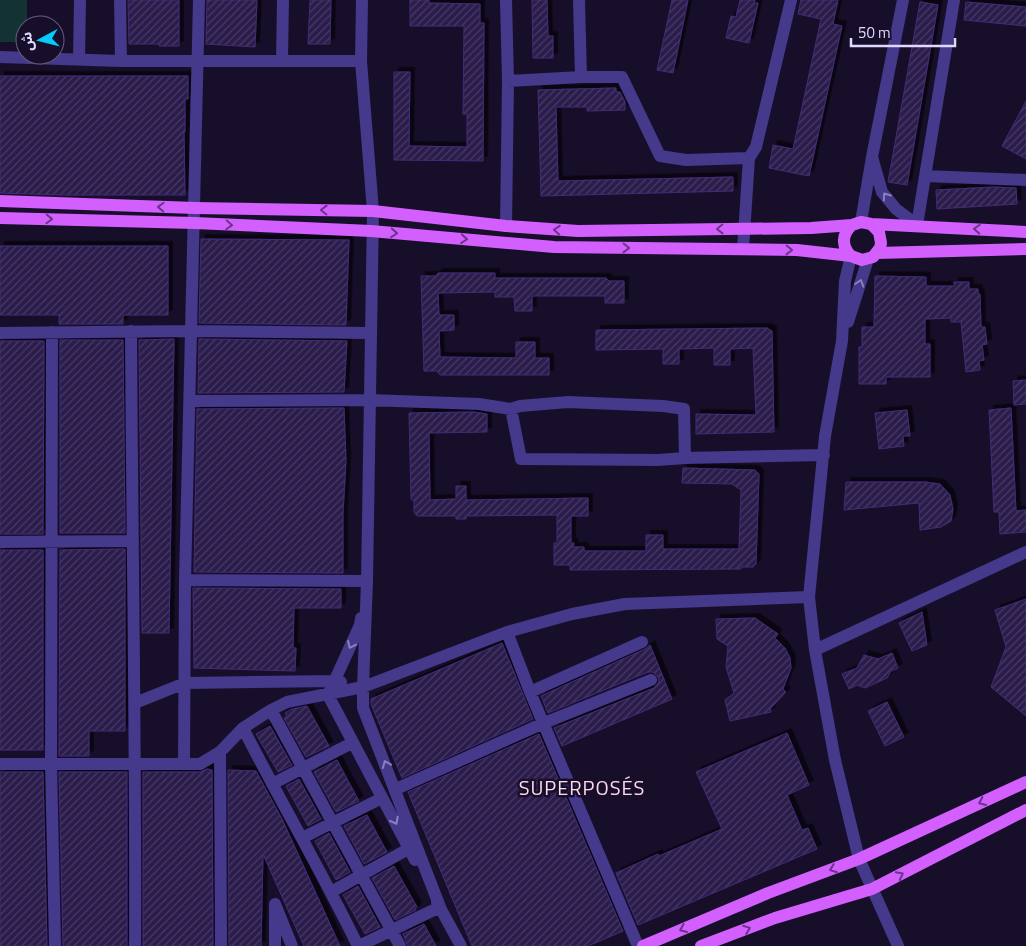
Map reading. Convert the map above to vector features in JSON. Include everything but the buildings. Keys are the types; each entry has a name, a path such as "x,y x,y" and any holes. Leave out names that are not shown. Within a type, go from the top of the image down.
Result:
{"main road":[{"path":"0,201 195,208 373,211 506,226 578,231 811,228 862,224 917,225 1026,232"},
{"path":"0,218 195,223 371,231 554,247 797,250 851,256"},
{"path":"872,256 880,248 881,237 879,232 862,224 848,229 844,240 847,251 856,259 872,256 1026,249"},
{"path":"643,946 768,893 859,859 1026,782"},
{"path":"701,946 775,918 872,889 1026,810"}],"street":[{"path":"79,60 80,0"},
{"path":"120,0 121,61"},
{"path":"184,764 185,580 199,0"},
{"path":"282,60 283,0"},
{"path":"362,0 361,61 373,211 371,231 368,581 362,687 363,708 396,789 440,907"},
{"path":"506,0 508,81 506,226"},
{"path":"579,0 581,77"},
{"path":"743,250 749,158 756,148 791,0"},
{"path":"862,224 872,157 903,0"},
{"path":"872,157 882,192 896,209 917,225 954,0"},
{"path":"0,57 121,61 361,61"},
{"path":"508,81 622,77 660,156 686,160 749,158"},
{"path":"925,176 1026,180"},
{"path":"832,254 843,267 845,281"},
{"path":"851,256 845,281 842,341 824,455 809,597 835,760 859,859 898,946"},
{"path":"842,341 872,256"},
{"path":"131,331 136,764 135,946"},
{"path":"0,333 190,331 370,333"},
{"path":"52,332 51,764 55,946"},
{"path":"190,402 369,400 479,404 511,409 520,406 568,402 663,406 684,409 685,458"},
{"path":"511,409 521,458 658,460 824,455"},
{"path":"0,542 132,541"},
{"path":"816,650 1026,552"},
{"path":"185,580 368,581"},
{"path":"368,581 360,626 328,695 460,946"},
{"path":"0,764 200,764 220,752 243,728 287,702 362,687 507,632 572,614 625,604 809,597"},
{"path":"507,632 530,692 638,946"},
{"path":"530,692 642,642"},
{"path":"396,789 544,723 651,680"},
{"path":"135,703 185,683 334,681 362,687"},
{"path":"271,710 400,946"},
{"path":"243,728 359,946 440,907"},
{"path":"272,784 352,743"},
{"path":"220,752 221,946"},
{"path":"302,838 382,798"},
{"path":"331,892 410,848"},
{"path":"276,946 275,904 292,946"}],"green space":[{"path":"0,0 27,0 27,15 15,15 15,42 0,42"}],"district":[{"name":"SUPERPOSÉS","path":"582,787"}]}
